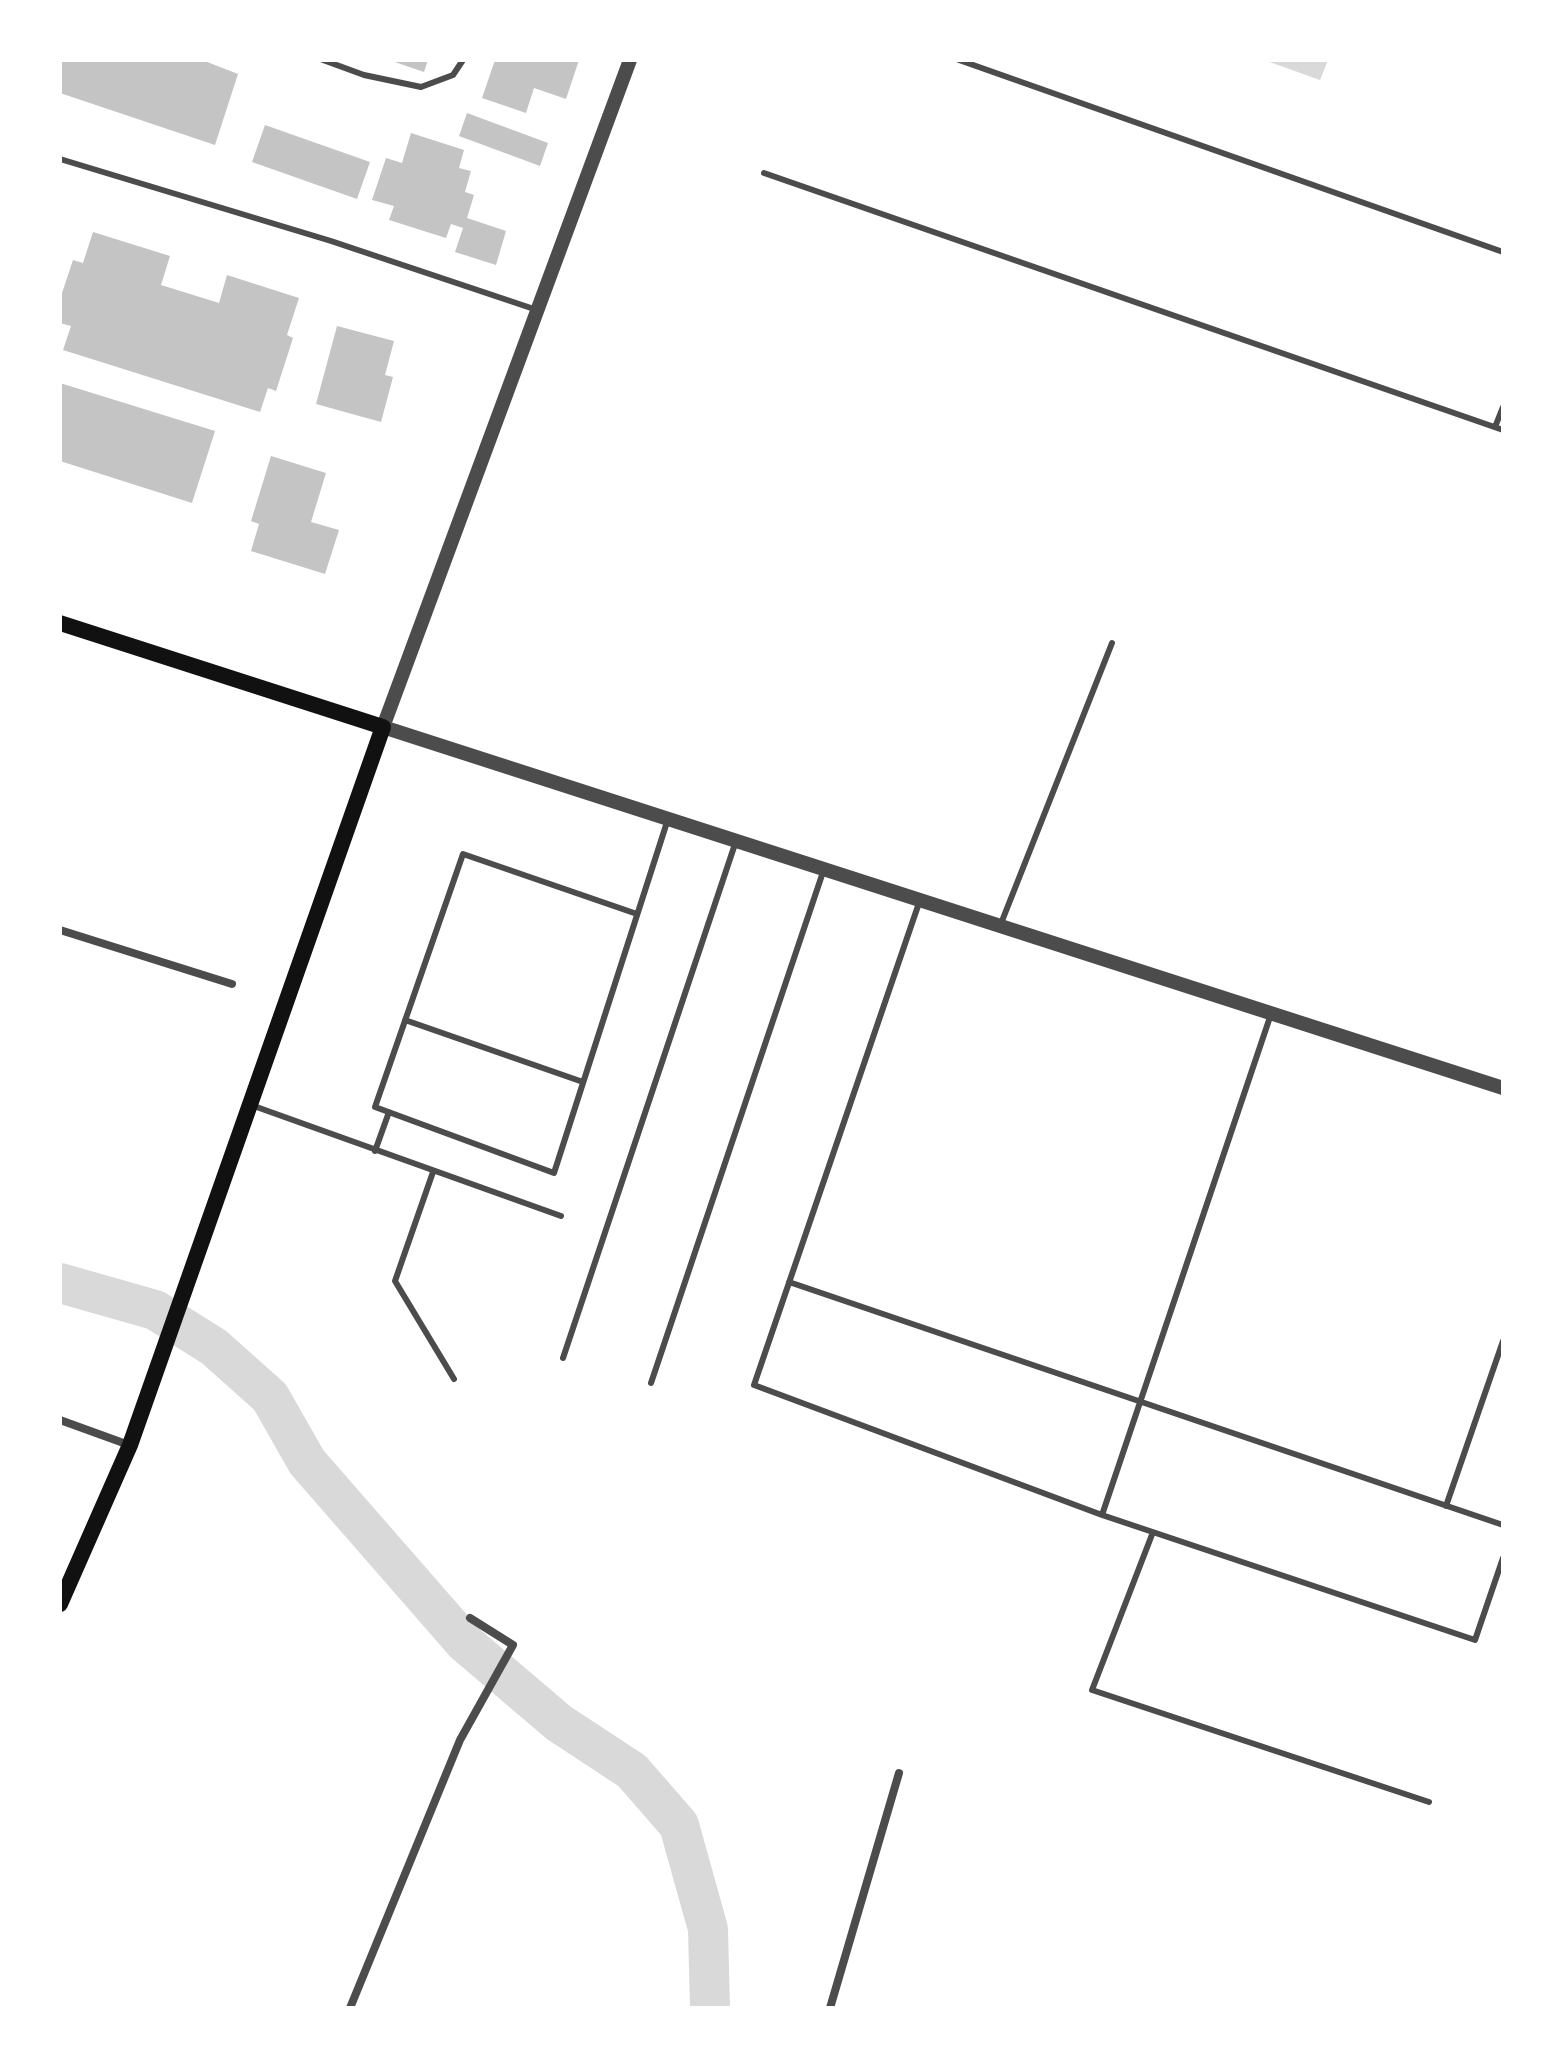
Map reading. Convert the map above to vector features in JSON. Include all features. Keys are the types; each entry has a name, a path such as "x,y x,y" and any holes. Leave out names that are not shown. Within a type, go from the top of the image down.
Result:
{"main road":[{"path":"60,623 383,727 130,1445 60,1604"}],"street":[{"path":"630,60 383,727 1503,1088"},
{"path":"60,930 232,984"},
{"path":"60,1420 130,1445"},
{"path":"350,2008 460,1740 513,1645 470,1618"},
{"path":"830,2008 899,1773"}],"lane":[{"path":"323,60 364,75 421,87 453,75 463,60"},
{"path":"959,60 1503,252"},
{"path":"60,159 331,241 538,311"},
{"path":"764,173 1499,428 1503,407"},
{"path":"1000,926 1112,643"},
{"path":"637,914 463,854 375,1107 554,1173 668,819"},
{"path":"563,1358 736,841"},
{"path":"651,1383 824,869"},
{"path":"920,900 754,1385 1102,1515 1475,1640 1503,1558"},
{"path":"1102,1515 1272,1013"},
{"path":"405,1020 583,1082"},
{"path":"251,1105 561,1216"},
{"path":"375,1151 389,1112"},
{"path":"433,1172 395,1281 454,1379"},
{"path":"789,1282 1503,1525"},
{"path":"1446,1506 1503,1341"},
{"path":"1153,1532 1092,1690 1429,1802"}],"shaded area":[{"path":"1264,60 1328,60 1320,80"}],"building":[{"path":"60,60 202,60 238,74 215,145 60,93"},
{"path":"389,60 428,60 424,72"},
{"path":"495,60 579,60 566,99 534,88 526,113 482,98"},
{"path":"467,113 548,143 540,166 459,136"},
{"path":"265,125 370,162 357,199 252,162"},
{"path":"411,133 464,150 459,168 471,171 465,192 474,195 467,218 506,231 496,265 455,252 463,228 451,224 446,238 389,220 394,206 372,200 386,158 402,163"},
{"path":"93,232 170,256 161,285 219,303 227,275 299,298 287,335 293,338 276,391 268,388 260,412 63,350 71,326 60,323 60,299 73,260 83,263"},
{"path":"337,326 394,341 385,375 393,377 381,422 316,404"},
{"path":"60,383 215,431 192,503 60,461"},
{"path":"271,456 326,473 311,522 339,530 325,574 251,551 259,524 251,521"}],"waterway":[{"path":"60,1283 155,1310 214,1347 270,1397 307,1462 465,1643 559,1723 632,1771 679,1825 708,1929 710,2008"}]}
